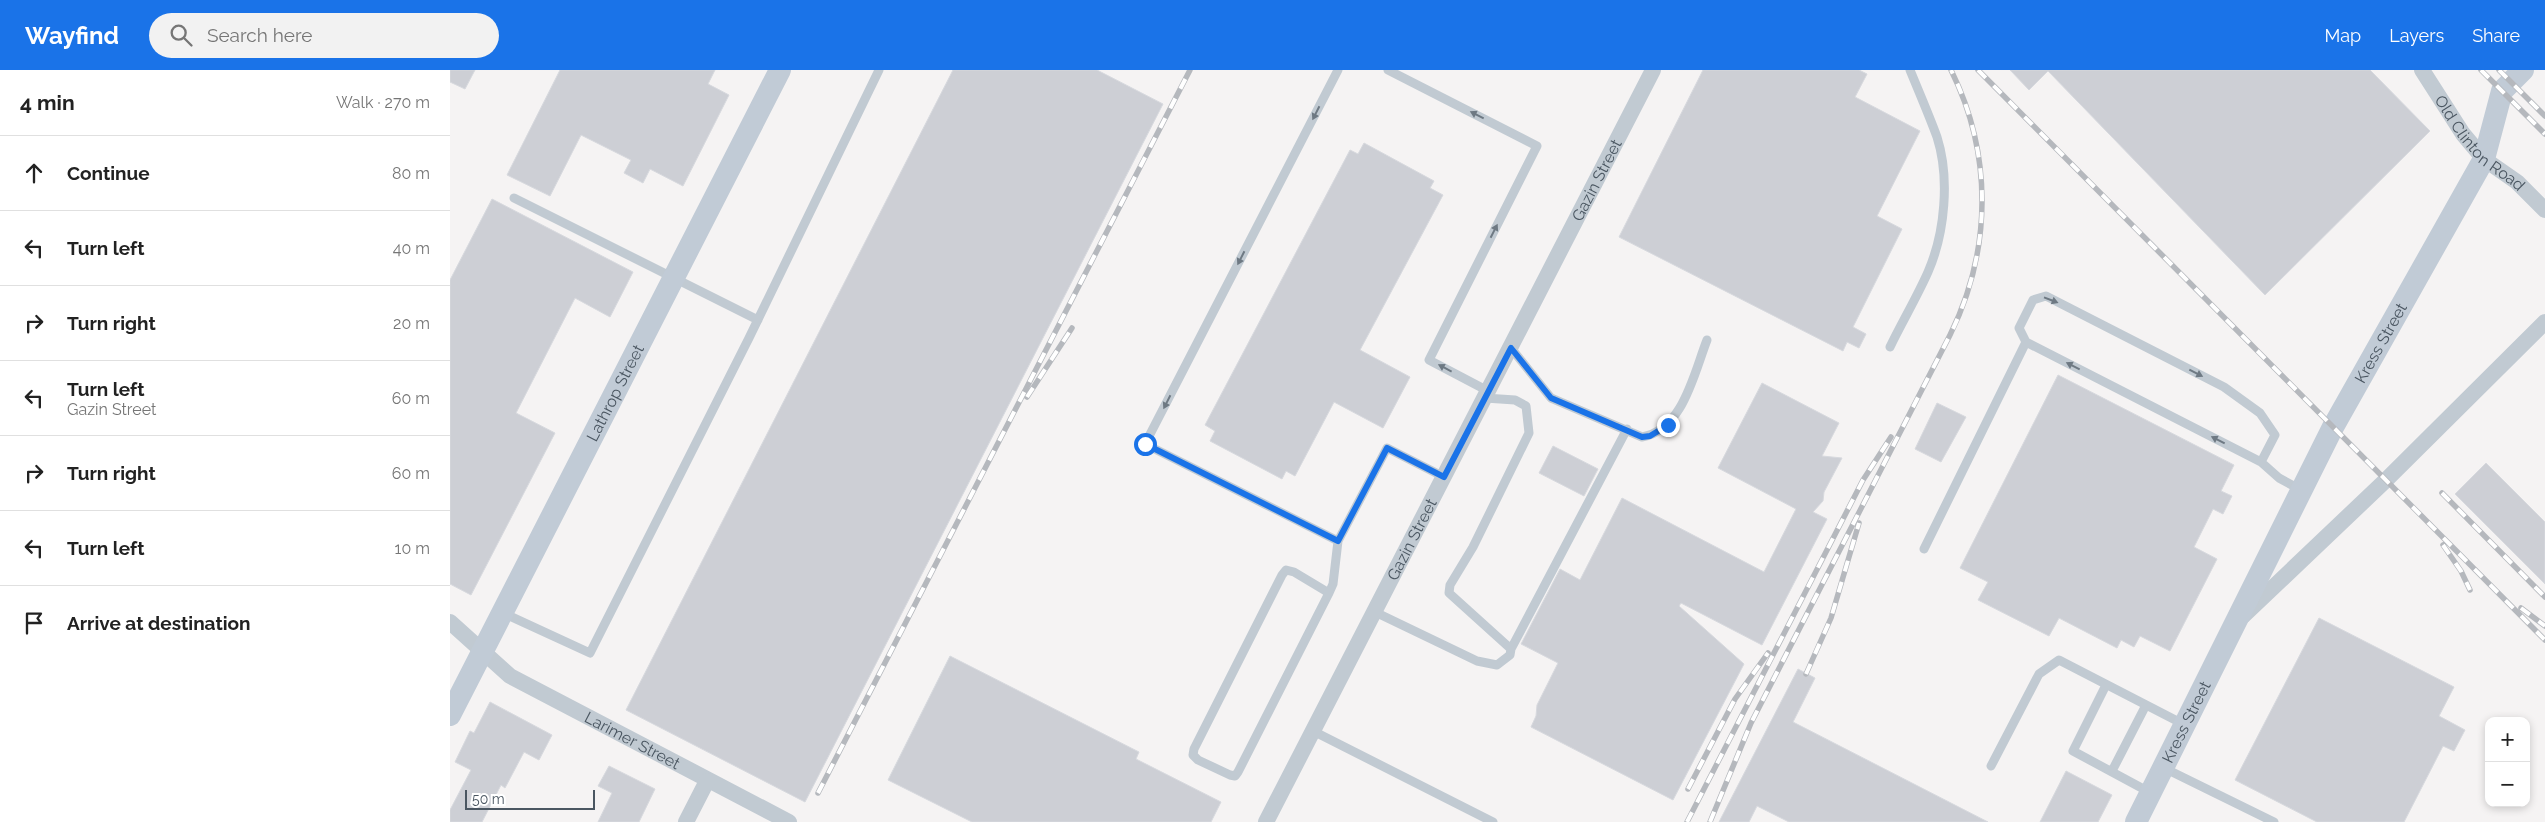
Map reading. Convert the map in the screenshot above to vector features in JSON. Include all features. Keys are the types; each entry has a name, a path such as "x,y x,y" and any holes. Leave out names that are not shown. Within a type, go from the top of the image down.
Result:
{"street":[{"name":"Lathrop Street","path":"450,716 501,612 780,70"},
{"name":"Gazin Street","path":"1266,822 1653,70"},
{"name":"Old Clinton Road","path":"2422,70 2463,134 2484,159 2517,182 2545,210"},
{"name":"Kress Street","path":"2136,822 2238,621 2333,427 2484,159 2502,91 2523,70"},
{"name":"Kress Street","path":"2238,621 2386,480 2545,322"},
{"name":"Larimer Street","path":"450,622 510,676 707,781 789,822"},
{"path":"686,822 707,781"}],"lane":[{"path":"501,612 590,653 758,320 879,70"},
{"path":"1338,70 1145,444 1338,541"},
{"path":"1388,70 1537,146 1429,360 1486,394 1515,400 1526,406 1529,434 1473,547 1450,585 1449,593 1511,649"},
{"path":"1890,347 1928,271 1939,238 1944,200 1943,172 1938,139 1910,70"},
{"path":"514,198 758,320"},
{"path":"2261,462 2275,435 2260,414 2224,387 2046,296 2033,300 2019,328 2026,342 2261,462 2279,478 2302,490"},
{"path":"1511,348 1551,398 1642,437 1650,436 1668,425 1678,415 1707,340"},
{"path":"1924,549 2026,342"},
{"path":"1375,612 1477,661 1497,665 1510,655 1511,649 1627,429"},
{"path":"1330,593 1294,572 1286,570 1282,575 1194,749 1193,755 1198,760 1235,776 1330,593 1333,584 1338,541 1387,448 1444,477"},
{"path":"1991,766 2039,674 2058,660 2185,725"},
{"path":"2106,685 2073,751 2151,793"},
{"path":"2112,771 2146,705"},
{"path":"1313,732 1493,822"},
{"path":"2163,768 2274,822"}],"building":[{"path":"450,70 475,70 465,89 450,82"},
{"path":"560,70 715,70 708,84 729,95 683,186 650,169 643,183 624,173 631,160 581,135 550,196 507,175"},
{"path":"953,70 1097,70 1163,104 805,802 626,710"},
{"path":"1703,70 1859,70 1867,74 1855,97 1920,131 1877,216 1902,229 1853,327 1866,334 1859,348 1847,342 1843,351 1619,237"},
{"path":"2010,70 2370,70 2430,131 2265,295 2048,71 2029,90"},
{"path":"1364,143 1434,181 1430,188 1443,195 1360,350 1410,377 1383,428 1334,402 1295,476 1286,471 1282,479 1210,441 1215,431 1205,425 1350,150 1358,154"},
{"path":"492,199 633,272 610,317 575,298 516,413 555,433 471,595 450,584 450,280"},
{"path":"2058,375 2234,465 2221,491 2232,496 2223,514 2213,509 2194,547 2217,559 2170,651 2140,636 2134,647 2121,640 2117,648 2059,618 2049,636 1978,600 1988,582 1960,568"},
{"path":"1762,383 1839,423 1822,456 1842,458 1824,492 1823,501 1813,512 1827,519 1762,645 1681,603 1679,606 1744,664 1673,800 1531,727 1536,716 1537,705 1558,663 1521,644 1560,569 1580,580 1622,498 1764,572 1796,509 1718,468"},
{"path":"1937,403 1966,417 1941,462 1915,449"},
{"path":"1553,446 1598,469 1584,496 1539,473"},
{"path":"2486,463 2545,522 2545,584 2455,494"},
{"path":"2319,618 2454,687 2439,716 2465,730 2454,751 2443,746 2404,822 2317,822 2235,780"},
{"path":"950,656 1139,752 1136,759 1221,802 1211,822 972,822 888,780"},
{"path":"1798,669 1815,678 1793,722 1988,822 1789,822 1757,806 1749,822 1719,822"},
{"path":"490,702 552,735 539,760 524,752 505,788 501,785 482,822 450,822 450,810 471,770 455,762 470,731 474,733"},
{"path":"609,766 655,789 639,822 598,822 612,793 598,786"},
{"path":"2066,771 2112,795 2098,822 2040,822"}],"railway":[{"path":"818,793 1190,70"},
{"path":"1710,822 1751,723 1950,335 1964,303 1974,270 1980,236 1982,202 1980,169 1974,135 1965,102 1951,70"},
{"path":"1978,70 2545,640"},
{"path":"2481,70 2545,134"},
{"path":"2499,70 2545,116"},
{"path":"1027,397 1072,328"},
{"path":"1687,822 1863,480 1891,437"},
{"path":"2442,493 2545,597"},
{"path":"1806,674 1831,618 1859,523"},
{"path":"2443,545 2461,571 2470,590"},
{"path":"2521,608 2545,626"},
{"path":"1688,789 1735,699 1768,653"}],"route":[{"path":"1145,444 1338,541 1387,448 1444,477 1511,348 1551,398 1642,437 1650,436 1668,425"}]}
